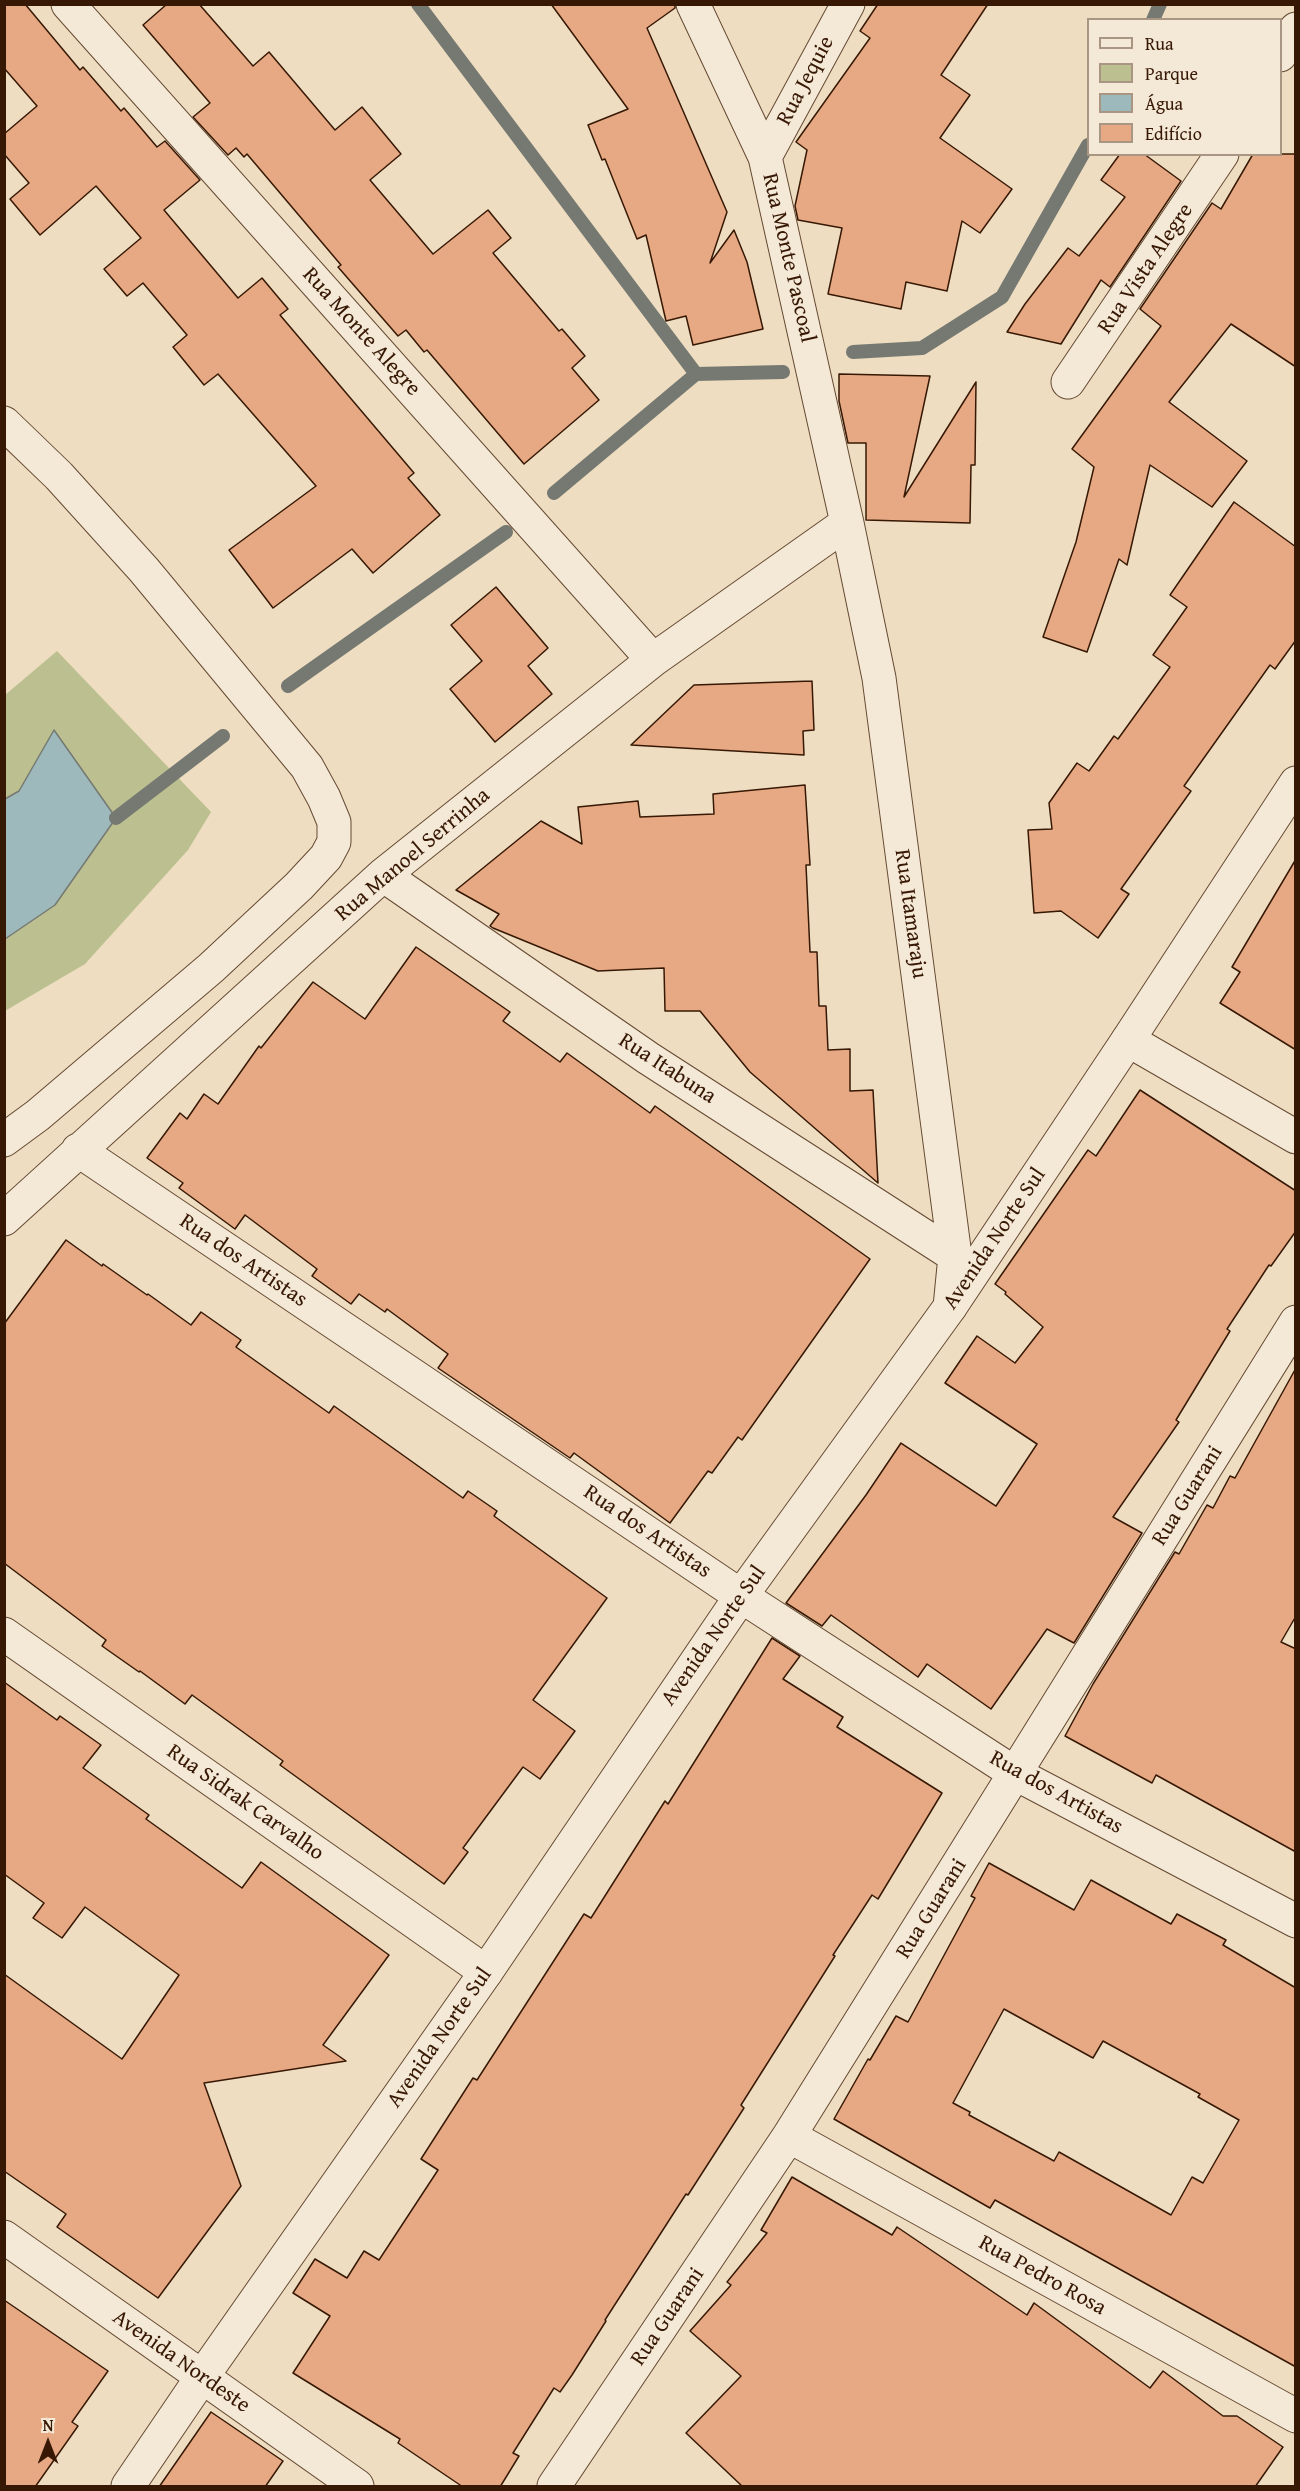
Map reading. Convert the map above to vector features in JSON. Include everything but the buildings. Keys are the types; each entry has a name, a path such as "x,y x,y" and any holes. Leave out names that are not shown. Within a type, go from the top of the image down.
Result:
{"street":[{"name":"Rua Monte Alegre","path":"68,4 653,660"},
{"name":"Rua Monte Pascoal","path":"693,4 765,157 847,523"},
{"name":"Rua Jequie","path":"765,157 848,4"},
{"path":"1282,53 1296,29"},
{"name":"Rua Vista Alegre","path":"1068,382 1221,156"},
{"path":"4,423 59,476 144,570 307,767 334,822 334,842 326,857 299,886 211,968 38,1115 4,1140"},
{"name":"Rua Manoel Serrinha","path":"4,1219 383,875 653,660 847,523"},
{"name":"Rua Itamaraju","path":"847,523 879,678 955,1256 950,1307"},
{"name":"Avenida Norte Sul","path":"128,2487 202,2377 486,1972 741,1596 950,1307 1296,783"},
{"name":"Rua Itabuna","path":"383,875 648,1058 955,1256"},
{"path":"1128,1040 1296,1137"},
{"name":"Rua dos Artistas","path":"78,1150 741,1596 1016,1774 1296,1921"},
{"name":"Rua Guarani","path":"554,2487 789,2136 1296,1322"},
{"name":"Rua Sidrak Carvalho","path":"4,1634 486,1972"},
{"name":"Rua Pedro Rosa","path":"789,2136 1296,2416"},
{"name":"Avenida Nordeste","path":"4,2237 357,2487"}],"green space":[{"path":"57,651 211,812 188,850 85,964 5,1011 5,695"}],"water":[{"path":"54,730 116,818 55,905 5,939 5,799 19,791"}],"waterway":[{"path":"418,4 696,374"},
{"path":"1154,18 1160,4"},
{"path":"853,352 922,348 1002,297 1087,147"},
{"path":"554,493 696,374 783,372"},
{"path":"288,686 506,532"},
{"path":"116,818 223,736"}]}
